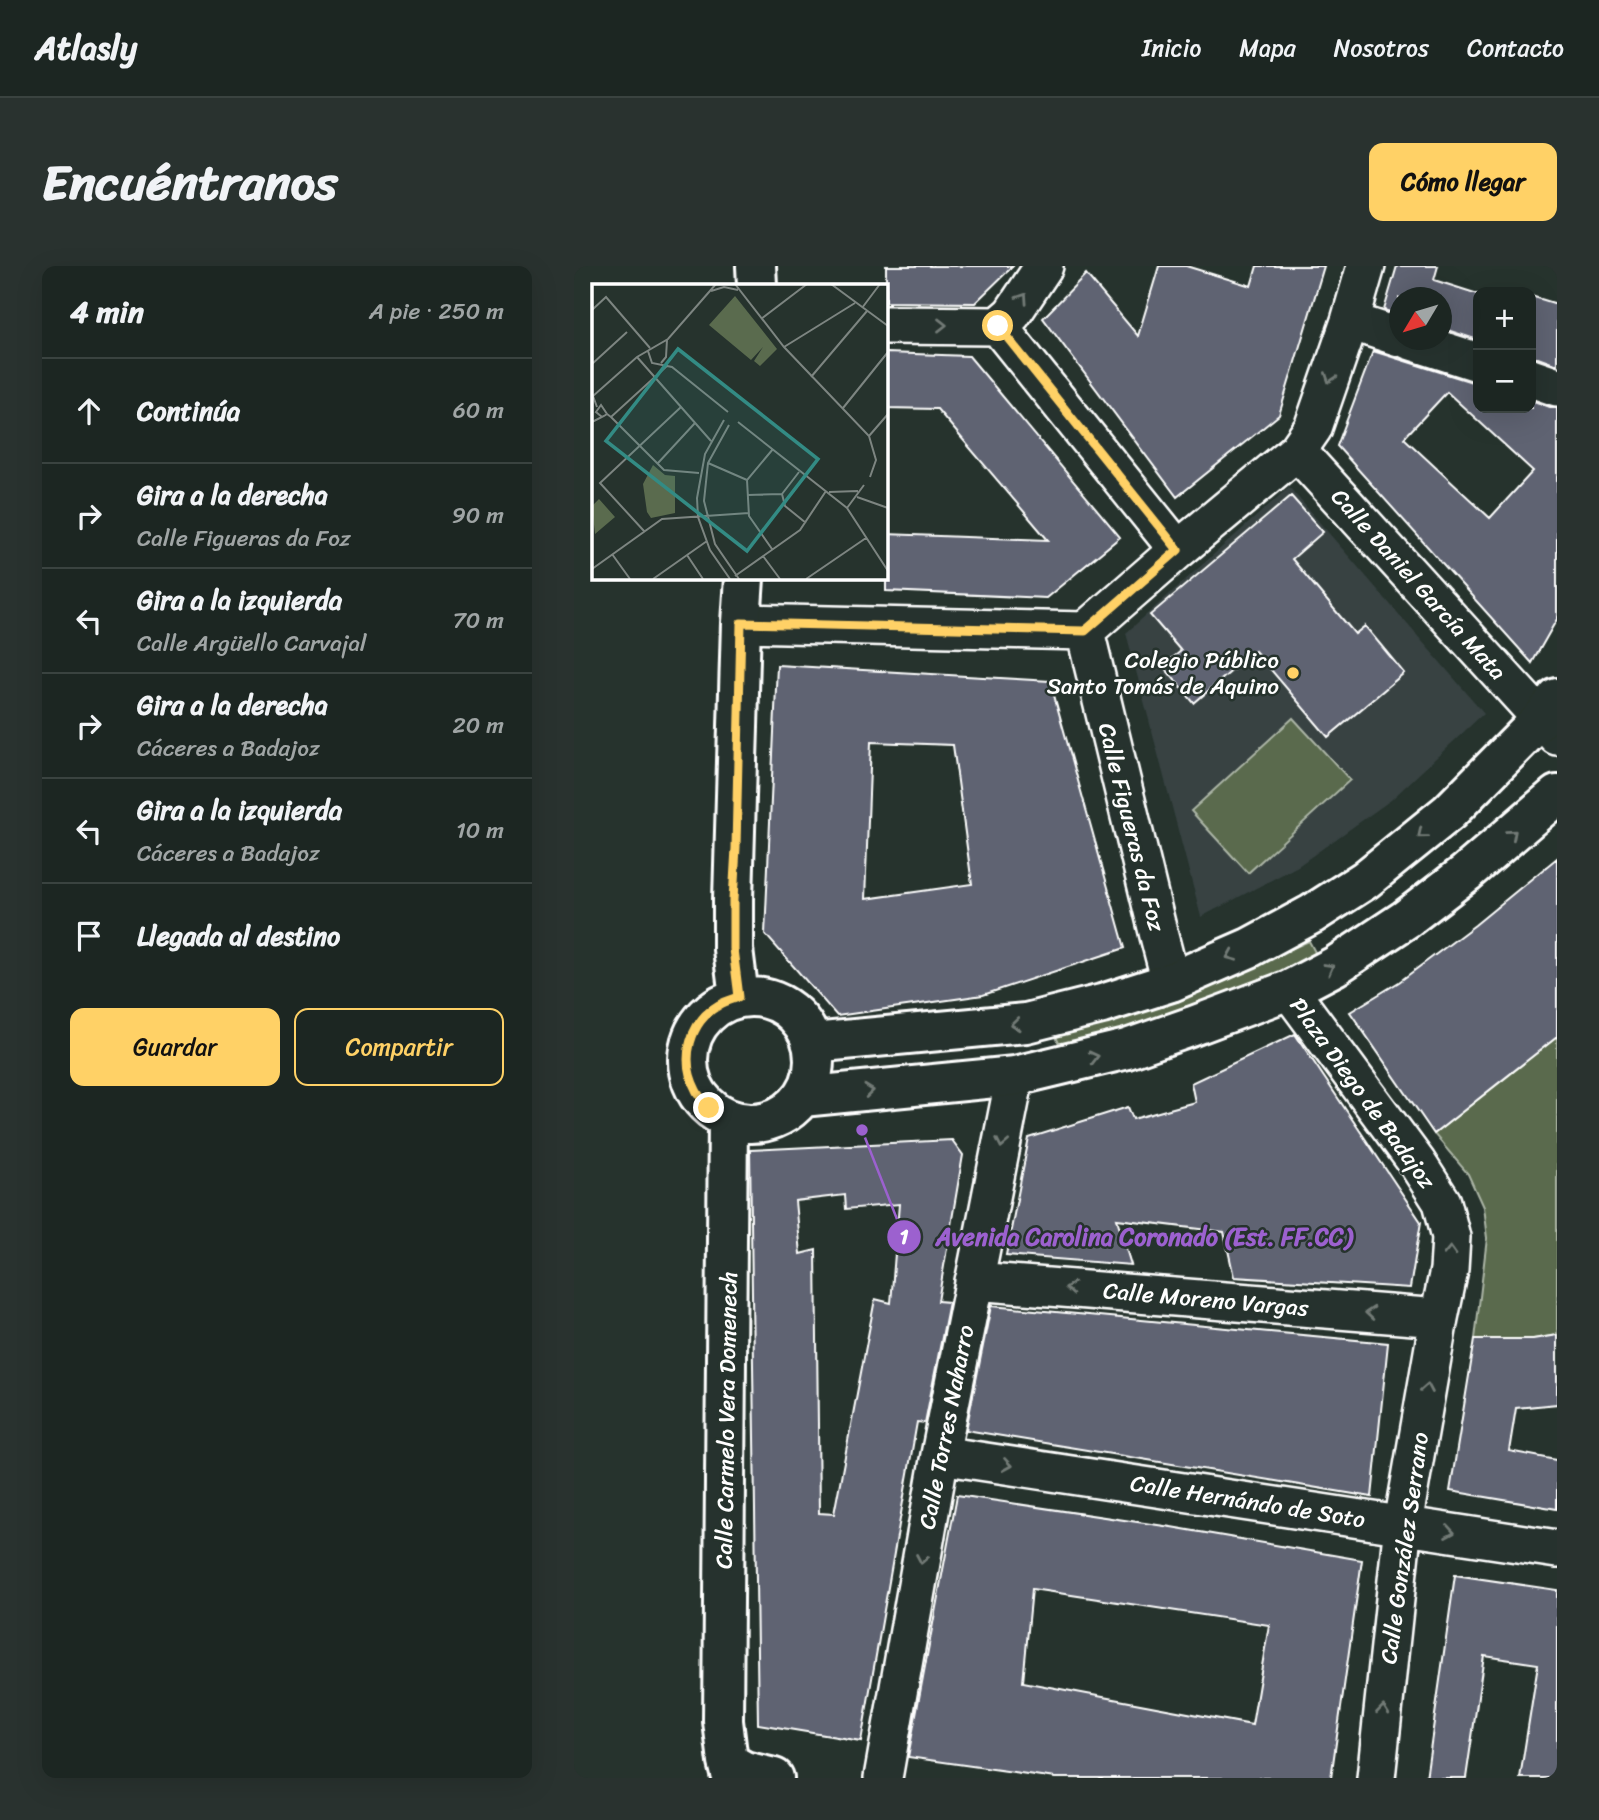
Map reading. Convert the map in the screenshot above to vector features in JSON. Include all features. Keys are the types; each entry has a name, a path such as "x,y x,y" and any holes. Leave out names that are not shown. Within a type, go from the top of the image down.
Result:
{"main road":[{"path":"755,266 757,284"},
{"path":"739,997 733,949 733,900 744,579"},
{"path":"812,1042 1026,1023 1171,982 1249,948 1312,915 1365,880 1449,812 1552,717"},
{"path":"802,1097 1015,1076 1127,1049 1289,990 1335,965 1406,919 1466,873 1557,795"},
{"path":"739,997 776,1001 792,1012 804,1026 812,1042 814,1062 810,1081 802,1097 787,1112 768,1121 748,1123 728,1119 709,1108 696,1092 689,1073 688,1053 693,1033 704,1016 720,1004 739,997"},
{"name":"Calle Carmelo Vera Domenech","path":"721,1773 728,1119"},
{"path":"721,1773 744,1772 774,1778"}],"street":[{"path":"887,325 998,326 1012,314 1044,266"},
{"path":"741,623 1085,631 1297,451 1313,428 1366,266"},
{"path":"1350,321 1389,334"},
{"path":"998,326 1178,550"},
{"path":"1440,350 1473,360"},
{"path":"1536,380 1557,387"},
{"name":"Calle Daniel García Mata","path":"1297,451 1552,717"},
{"name":"Calle Figueras da Foz","path":"1085,631 1171,982"},
{"name":"Plaza Diego de Badajoz","path":"1289,990 1417,1163 1442,1202 1451,1237 1450,1270 1438,1318"},
{"name":"Calle Torres Naharro","path":"883,1778 940,1455 1015,1076"},
{"name":"Calle Moreno Vargas","path":"974,1281 1438,1318"},
{"name":"Calle González Serrano","path":"1376,1778 1403,1524 1438,1318"},
{"name":"Calle Hernándo de Soto","path":"940,1455 1557,1549"}],"shaded area":[{"name":"Colegio Público Santo Tomás de Aquino","path":"1289,487 1484,713 1391,800 1298,866 1201,917 1126,633"}],"green space":[{"path":"1293,718 1350,780 1248,873 1191,811"},
{"path":"1309,941 1316,954 1255,984 1130,1029 1060,1046 1055,1034 1178,998"},
{"path":"1557,1037 1557,1335 1533,1339 1475,1339 1487,1238 1483,1207 1468,1174 1434,1134"}],"building":[{"path":"886,266 1013,266 975,303 887,302"},
{"path":"1159,266 1186,266 1251,286 1257,266 1324,266 1279,415 1177,497 1043,318 1086,274 1138,336"},
{"path":"1397,266 1438,266 1434,280 1473,292 1473,338 1452,332 1452,287 1391,287"},
{"path":"1389,293 1389,312 1384,310"},
{"path":"1536,298 1557,304 1557,365 1538,358"},
{"path":"1373,351 1473,382 1473,413 1536,413 1536,402 1557,407 1557,619 1532,663 1337,446","holes":["1447,392 1533,471 1490,518 1404,438"]},
{"path":"887,353 969,356 1120,537 1046,598 886,591 887,534 1048,540 937,409 887,408"},
{"path":"1291,496 1323,532 1292,559 1355,634 1365,626 1404,673 1328,737 1255,651 1194,703 1163,666 1181,651 1150,615"},
{"path":"777,665 1050,681 1125,948 983,995 837,1016 765,934","holes":["871,742 953,745 972,884 865,899"]},
{"path":"1557,858 1557,1037 1434,1134 1350,1012 1399,982"},
{"path":"1295,1034 1421,1222 1410,1288 1234,1277 1224,1232 1117,1219 1131,1265 1006,1255 1029,1138 1128,1107 1133,1119 1195,1102 1191,1083"},
{"path":"952,1140 963,1155 938,1301 949,1302 925,1423 917,1422 861,1741 758,1724 750,1150","holes":["845,1195 846,1209 899,1204 891,1303 875,1299 834,1514 819,1513 816,1250 800,1254 795,1201"]},
{"path":"991,1306 1388,1343 1372,1497 966,1430"},
{"path":"1557,1335 1557,1404 1516,1408 1509,1451 1557,1460 1557,1509 1450,1491 1475,1339 1533,1339"},
{"path":"957,1495 1171,1527 1362,1560 1331,1778 1055,1778 908,1757","holes":["1032,1589 1269,1625 1252,1725 1023,1682"]},
{"path":"1455,1575 1557,1590 1557,1778 1520,1778 1538,1664 1484,1656 1466,1778 1426,1778"}],"place":[{"name":"Colegio Público Santo Tomás de Aquino","path":"1293,673"},
{"name":"Avenida Carolina Coronado (Est. FF.CC)","path":"862,1130"}],"route":[{"path":"709,1108 696,1092 689,1073 688,1053 693,1033 704,1016 720,1004 739,997 733,949 733,900 741,623 1085,631 1178,550 998,326"}]}
